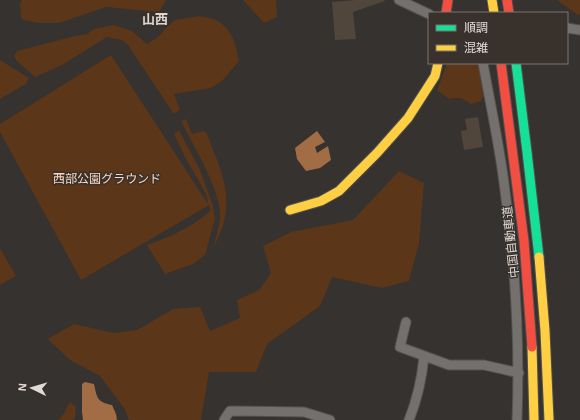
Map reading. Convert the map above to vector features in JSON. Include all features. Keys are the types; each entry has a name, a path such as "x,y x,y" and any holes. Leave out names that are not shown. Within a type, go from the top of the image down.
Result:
{"main road":[{"path":"446,12 448,0"},
{"path":"492,0 494,12"},
{"path":"507,0 509,12"},
{"path":"290,210 321,201 345,186 408,118 435,76 438,64"},
{"name":"中国自動車道","path":"501,64 510,125 529,302 534,385 534,420"},
{"path":"516,64 536,224 544,324 548,420"}],"street":[{"path":"399,0 428,14"},
{"path":"568,28 580,30"},
{"path":"483,64 506,198 514,269 519,373 517,420"},
{"path":"406,322 400,347 449,364 484,366 519,373"},
{"path":"409,420 415,404 424,356"},
{"path":"224,420 230,411 304,412 330,420"}],"green space":[{"path":"22,0 166,0 159,12 106,7 59,23 38,23 21,19 20,3"},
{"path":"243,0 276,0 277,17 264,23"},
{"path":"557,0 580,0 580,14 578,15"},
{"path":"200,16 216,20 230,32 235,43 239,61 222,81 211,88 174,94 180,110 174,114 128,45 122,40 107,37 62,65 35,77 17,61 14,56 17,51 87,34 94,29 114,25 132,31 147,44 158,37 175,20"},
{"name":"西部公園グラウンド","path":"111,55 208,204 207,196 174,134 179,130 200,170 213,206 215,219 205,255 193,264 165,274 147,245 164,239 196,222 210,211 209,205 81,280 0,132 0,124"},
{"path":"0,60 29,78 26,84 0,99"},
{"path":"447,64 478,64 483,96 481,101 471,104 461,98 449,99 437,91"},
{"path":"186,119 192,134 204,131 207,134 217,160 224,185 226,208 220,233 214,246 220,220 218,202 210,178 181,121"},
{"path":"399,171 424,183 419,243 409,281 382,288 332,277 320,306 267,344 256,372 209,372 201,420 129,420 124,408 100,376 70,360 48,339 74,324 114,333 137,330 173,309 200,307 210,331 240,318 237,300 259,290 271,273 263,246 291,232 353,220"},
{"path":"0,248 16,276 0,285"},
{"path":"70,402 76,407 75,418 73,420 58,420 64,414"}],"shaded area":[{"path":"317,131 325,142 315,147 317,153 328,146 331,160 320,168 306,171 297,159 295,148"},
{"path":"85,382 94,384 98,399 112,405 117,420 83,420 82,384"}],"building":[{"path":"355,0 385,1 353,12 356,39 335,40 332,2"},
{"path":"478,117 483,147 464,150 461,131 467,130 465,119"}],"traffic: fast":[{"path":"516,64 539,257"}],"traffic: slow":[{"path":"492,0 494,12"},
{"path":"290,210 321,201 339,191 377,153 408,118 435,76 438,64"},
{"path":"539,257 545,331 549,420"},
{"path":"532,347 534,420"}],"traffic: jam":[{"path":"446,12 448,0"},
{"path":"507,0 509,12"},
{"path":"501,64 524,241 532,347"}],"district":[{"name":"山西","path":"155,19"}]}
